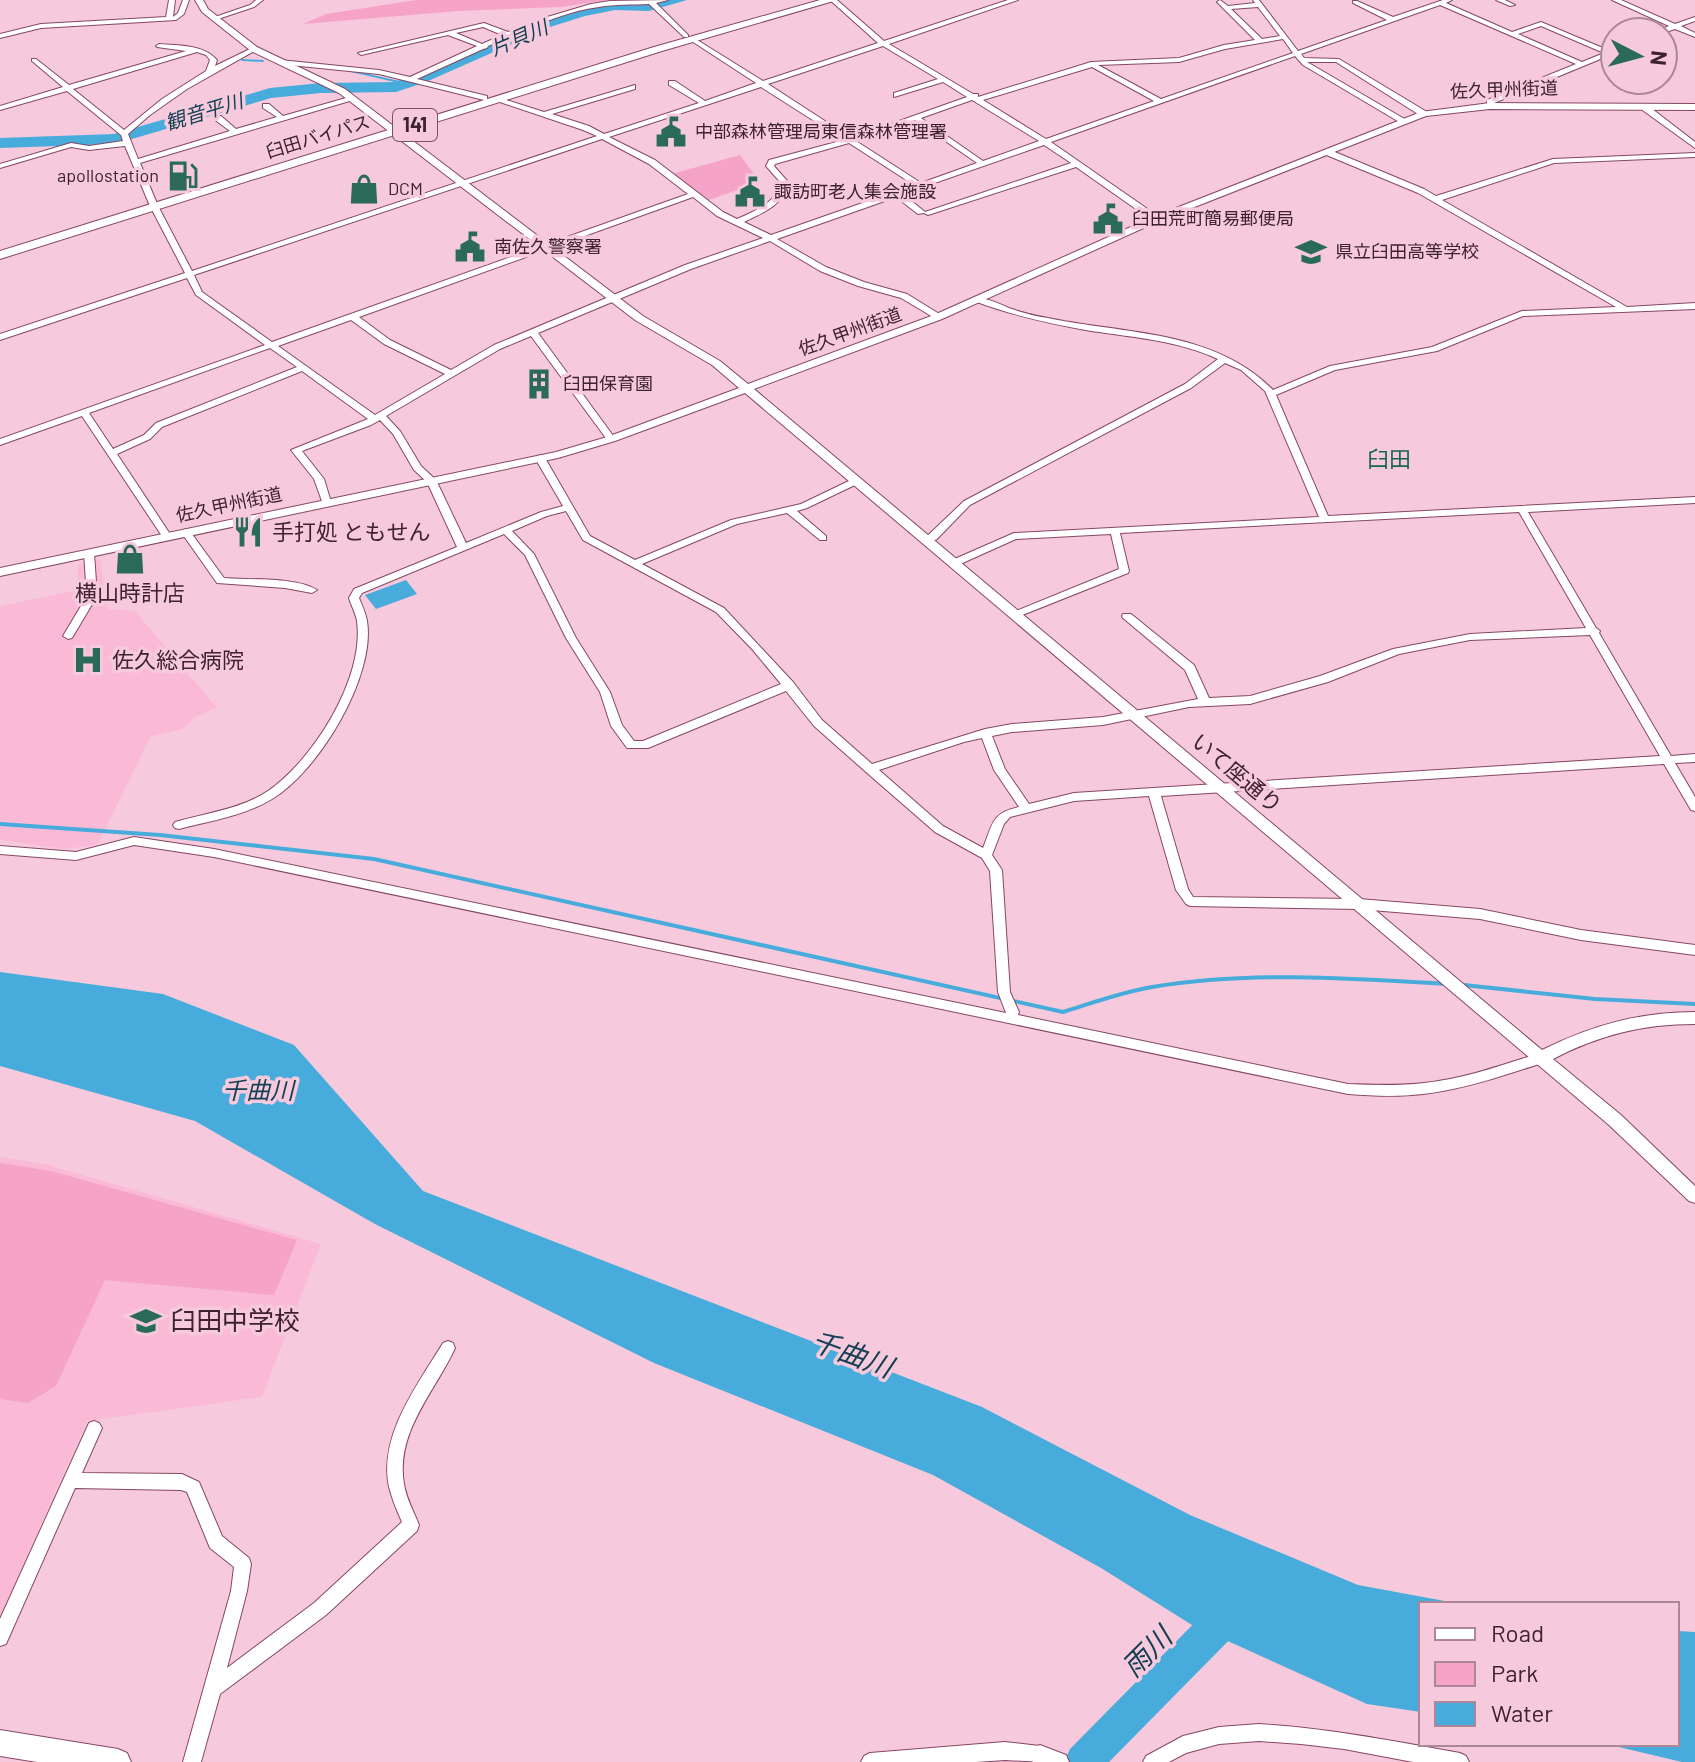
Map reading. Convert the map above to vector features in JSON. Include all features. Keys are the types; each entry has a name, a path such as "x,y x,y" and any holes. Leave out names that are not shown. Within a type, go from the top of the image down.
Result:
{"highway":[{"name":"臼田バイパス","path":"0,248 812,0"},
{"name":"臼田バイパス","path":"392,129 500,99 689,37 832,0"},
{"name":"臼田バイパス","path":"0,255 154,203"}],"main road":[{"path":"0,1743 113,1762"}],"street":[{"path":"169,19 172,0"},
{"path":"0,36 41,26 169,19 181,14 186,0"},
{"name":"いて座通り","path":"199,0 202,7 254,49 342,91 649,325 702,353 1615,1120 1695,1196"},
{"path":"215,18 252,6 260,0"},
{"path":"416,80 485,47 590,6 665,0"},
{"path":"832,0 859,27 883,44 977,97 1156,219"},
{"path":"0,337 1015,0"},
{"path":"1499,0 1512,5"},
{"path":"1615,0 1654,16"},
{"path":"326,502 319,479 296,450 377,418 450,373 533,332 688,267 1160,101 1298,57 1441,1 1583,65"},
{"path":"1223,5 1258,2 1298,57 1404,121"},
{"path":"1355,2 1393,20"},
{"path":"652,3 689,37 921,186"},
{"path":"1223,5 1260,41"},
{"path":"1512,34 1541,24 1599,47"},
{"path":"361,53 489,25 512,36"},
{"path":"449,33 485,47"},
{"path":"738,222 775,202 784,190 785,183 770,166 772,162 849,141 977,97 1091,64 1188,58 1285,37"},
{"path":"159,46 208,54 214,60 209,74"},
{"path":"0,166 71,145 89,148 125,138 133,123 254,49"},
{"path":"0,108 197,50"},
{"path":"1298,57 1337,60 1424,114"},
{"path":"1490,106 1490,102 1599,58"},
{"path":"34,60 125,138 199,293 270,346 377,418 405,442 421,475 431,480 463,548"},
{"path":"280,62 348,68 416,80 484,98"},
{"path":"1091,64 1160,101"},
{"path":"897,95 943,80"},
{"path":"672,83 704,103"},
{"path":"547,113 632,87"},
{"path":"135,162 350,98"},
{"path":"500,99 547,113 602,136 656,165 692,195 823,269 904,296 938,317"},
{"path":"266,106 282,118"},
{"name":"佐久甲州街道","path":"0,572 540,458 611,439 938,317 1156,219 1424,114 1490,106 1695,107"},
{"path":"1644,107 1695,146"},
{"path":"915,117 983,164"},
{"path":"218,118 235,132"},
{"path":"1327,152 1436,199 1625,309"},
{"path":"1436,199 1553,161 1695,155"},
{"path":"898,194 924,212 1077,164"},
{"path":"0,442 692,195"},
{"path":"980,300 1018,315 1182,345 1224,359 1254,375 1271,394 1325,520"},
{"path":"1271,394 1333,368 1434,349 1522,314 1695,306"},
{"path":"352,316 387,342 450,373"},
{"path":"533,332 611,439"},
{"path":"927,541 967,503 1188,386 1224,359"},
{"path":"112,453 147,437 159,425 303,368"},
{"path":"84,412 167,537"},
{"path":"540,458 586,538 720,610 789,685 818,723 939,829 986,855 996,870 1006,997 1013,1012 1011,1018"},
{"path":"634,564 727,525 804,506 856,481"},
{"path":"954,563 1014,536 1695,500"},
{"path":"179,825 242,807 278,789 324,740 352,684 361,651 360,614 354,598 358,591 544,514 568,508"},
{"path":"789,509 823,538"},
{"path":"1522,509 1695,807"},
{"path":"505,530 529,554 571,638 605,692 617,726 631,745 644,745 789,685"},
{"path":"1015,615 1124,571 1115,531"},
{"path":"186,532 221,581 312,590"},
{"path":"68,636 92,596 89,553"},
{"path":"1127,616 1190,668 1205,702"},
{"path":"870,769 985,733 1135,716 1205,702 1250,700 1324,679 1397,651 1470,637 1595,631"},
{"path":"985,733 1000,770 1026,808"},
{"path":"986,855 1001,817 1074,797 1695,758"},
{"path":"1154,792 1187,899 1359,904 1480,914 1581,935 1695,950"},
{"path":"0,850 76,856 134,841 161,844 1323,1084 1367,1090 1432,1089 1540,1058 1620,1023 1649,1018 1695,1018"},
{"path":"213,1689 320,1609 411,1525 396,1483 398,1452 408,1419 448,1348"},
{"path":"0,1638 94,1428"},
{"path":"72,1480 182,1482 193,1487 216,1542 243,1564 239,1591 192,1762"},
{"path":"1152,1762 1168,1749 1210,1736 1245,1731 1296,1735 1460,1762"},
{"path":"870,1762 1005,1751 1050,1759"}],"shaded area":[{"name":"佐久総合病院","path":"100,559 108,609 135,611 217,708 195,717 183,729 151,736 97,845 64,849 0,840 0,606 78,590 78,565"},
{"name":"臼田中学校","path":"0,1157 45,1164 321,1244 262,1397 87,1421 0,1616"}],"green space":[{"path":"416,0 608,0 560,7 459,11 303,24 326,14"},
{"path":"740,155 760,182 706,201 672,174"},
{"path":"0,1163 51,1171 297,1240 274,1295 105,1280 56,1386 28,1403 0,1399"}],"water":[{"path":"406,580 417,594 376,609 365,595"},
{"name":"千曲川","path":"0,972 163,994 294,1045 423,1191 982,1407 1190,1515 1358,1585 1450,1602 1419,1602 1419,1712 1367,1704 1192,1625 1101,1568 933,1475 654,1363 375,1224 195,1121 0,1066"},
{"path":"1679,1631 1695,1632 1695,1762 1682,1762 1614,1746 1679,1746"}],"waterway":[{"name":"観音平川","path":"0,143 115,139 270,93 321,88 396,87 545,24 582,12 615,6 649,7 680,0"},
{"path":"242,60 263,61"},
{"path":"351,71 408,84"},
{"path":"0,824 160,835 374,859 1063,1012 1141,989 1225,979 1336,978 1447,984"},
{"path":"1464,985 1595,999 1695,1004"},
{"name":"雨川","path":"1083,1762 1232,1611"}],"place":[{"name":"中部森林管理局東信森林管理署","path":"671,132"},
{"name":"apollostation","path":"183,176"},
{"name":"DCM","path":"364,189"},
{"name":"諏訪町老人集会施設","path":"750,192"},
{"name":"臼田荒町簡易郵便局","path":"1108,219"},
{"name":"南佐久警察署","path":"470,247"},
{"name":"県立臼田高等学校","path":"1311,252"},
{"name":"臼田保育園","path":"539,384"},
{"name":"手打処 ともせん","path":"248,532"},
{"name":"横山時計店","path":"130,559"},
{"name":"佐久総合病院","path":"88,660"},
{"name":"臼田中学校","path":"146,1321"}],"district":[{"name":"臼田","path":"1389,459"}],"water label":[{"name":"片貝川","path":"519,38"}]}
